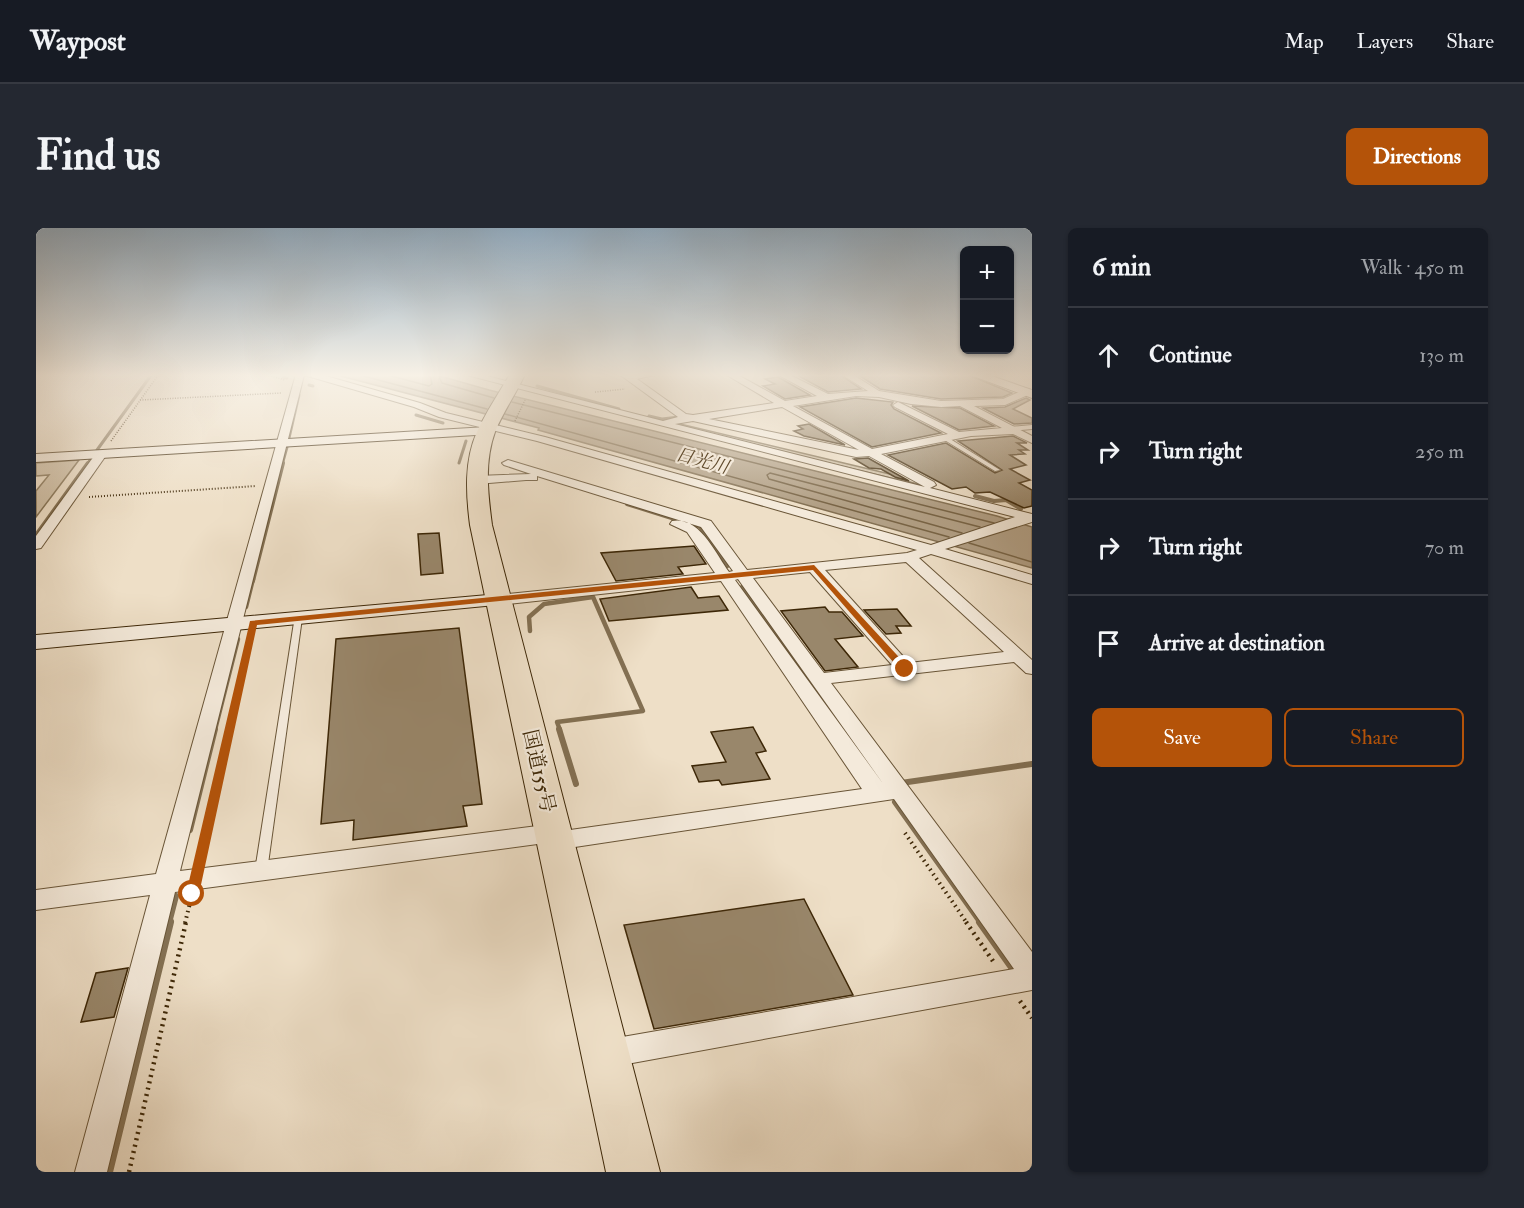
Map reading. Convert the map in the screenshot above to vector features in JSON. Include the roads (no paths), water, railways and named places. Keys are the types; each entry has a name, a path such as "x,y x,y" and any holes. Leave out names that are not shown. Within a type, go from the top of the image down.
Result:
{"highway":[{"name":"国道155号","path":"499,418 481,447 492,478 481,525 633,1172"}],"street":[{"path":"92,1172 168,883 243,623 270,485 288,418"},
{"path":"470,418 932,549 1032,580"},
{"path":"638,418 1029,517"},
{"path":"659,424 694,418"},
{"path":"694,418 856,454 945,438 1011,430"},
{"path":"809,418 935,487 934,492"},
{"path":"923,418 959,436"},
{"path":"988,418 1032,440"},
{"path":"36,458 496,425"},
{"path":"36,545 101,454"},
{"path":"508,463 706,524 736,576 878,795"},
{"path":"492,478 524,468"},
{"path":"492,478 526,476 692,530 736,576 819,679 901,792 1024,978 605,1054"},
{"path":"36,642 499,600 909,557 1029,517"},
{"path":"909,557 1032,669"},
{"path":"814,567 905,669"},
{"path":"819,679 1018,656"},
{"path":"36,900 901,792"}],"lane":[{"path":"1011,430 1032,427"},
{"path":"945,438 997,470"},
{"path":"261,871 298,618"}],"water":[{"name":"日光川","path":"501,418 602,418 997,516 1032,527 1032,568 538,430 539,428"}],"waterway":[{"path":"97,450 120,418"},
{"path":"289,438 294,418"},
{"path":"426,418 443,423"},
{"path":"658,418 670,418"},
{"path":"459,463 466,441"},
{"path":"282,465 287,447"},
{"path":"87,465 90,460"},
{"path":"36,535 88,463"},
{"path":"253,581 283,463"},
{"path":"975,496 994,501 1006,500 1021,509"},
{"path":"627,504 700,527 728,566"},
{"path":"246,607 253,579"},
{"path":"742,587 833,715"},
{"path":"530,631 529,617 544,604 593,597 643,711 557,722 560,730"},
{"path":"215,730 238,639"},
{"path":"190,830 215,729"},
{"path":"559,729 576,784"},
{"path":"901,783 1032,764"},
{"path":"895,802 981,923"},
{"path":"169,923 176,896"},
{"path":"109,1172 170,922"},
{"path":"980,922 1014,970"}]}
